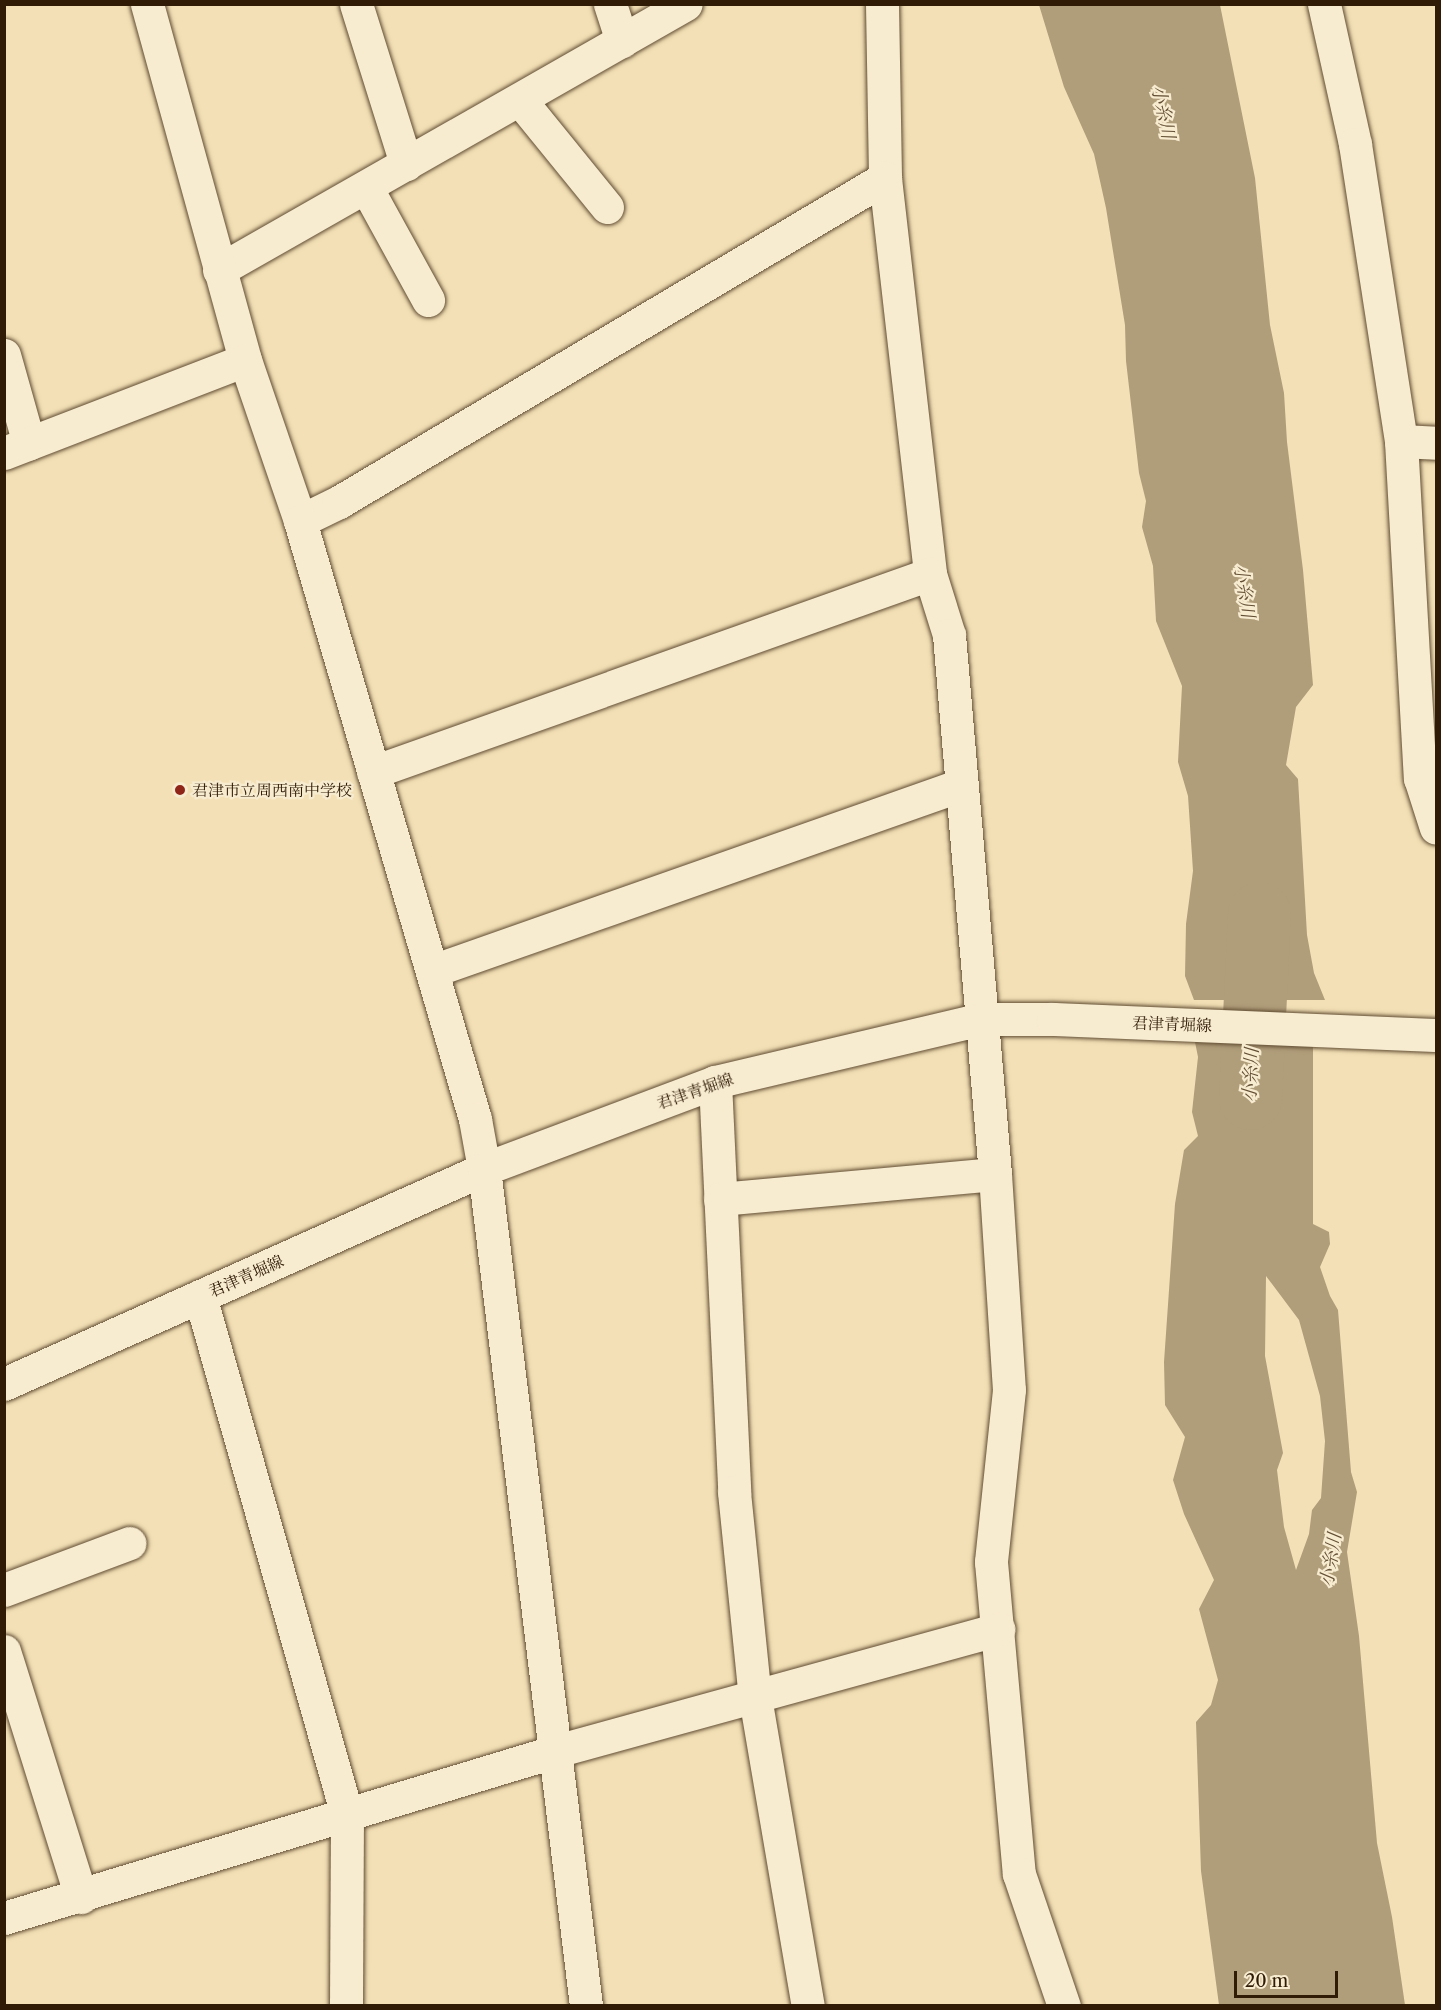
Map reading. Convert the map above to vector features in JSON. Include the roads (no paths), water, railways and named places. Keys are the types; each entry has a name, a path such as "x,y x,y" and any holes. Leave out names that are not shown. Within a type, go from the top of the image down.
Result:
{"street":[{"path":"147,4 245,360 300,521 475,1119 484,1169 586,2006"},
{"path":"356,4 406,164"},
{"path":"610,4 622,41"},
{"path":"219,270 687,4"},
{"path":"882,4 885,178 930,574 949,634 995,1174 1009,1390 990,1562 1019,1874 1064,2006"},
{"path":"1324,4 1355,144 1401,441 1420,778 1437,828"},
{"path":"519,100 607,207"},
{"path":"300,521 339,502 885,178"},
{"path":"366,187 428,300"},
{"path":"4,355 17,449 245,360"},
{"path":"1401,441 1437,443"},
{"path":"373,771 930,574"},
{"path":"432,971 961,785"},
{"name":"君津青堀線","path":"4,1384 484,1169 715,1082 982,1019 1053,1019 1436,1035"},
{"path":"715,1082 734,1492 755,1696 808,2006"},
{"path":"720,1198 995,1174"},
{"path":"200,1296 347,1815 346,2006"},
{"path":"4,1590 130,1543"},
{"path":"4,1918 81,1897 556,1750 998,1629"},
{"path":"4,1651 81,1897"}],"water":[{"path":"1039,5 1220,5 1255,178 1270,325 1284,393 1287,442 1303,570 1313,685 1296,707 1286,765 1298,779 1307,935 1314,973 1325,1000 1194,1000 1185,976 1186,924 1193,871 1188,796 1178,762 1182,686 1156,621 1153,566 1142,527 1146,501 1139,473 1126,361 1125,325 1106,208 1094,154 1064,87"},
{"path":"1195,1042 1313,1045 1313,1224 1329,1232 1330,1244 1320,1267 1330,1296 1338,1310 1351,1472 1357,1492 1347,1552 1359,1636 1377,1843 1392,1917 1405,2005 1219,2005 1201,1871 1196,1722 1211,1705 1218,1680 1199,1609 1214,1580 1184,1514 1173,1480 1185,1437 1165,1405 1164,1362 1175,1204 1184,1150 1198,1136 1192,1112 1198,1057","holes":["1266,1276 1299,1320 1320,1396 1325,1441 1321,1498 1312,1510 1309,1534 1296,1570 1284,1527 1277,1470 1283,1453 1265,1356"]}],"waterway":[{"name":"小糸川","path":"1250,1098 1259,913"}],"place":[{"name":"君津市立周西南中学校","path":"180,790"}]}
